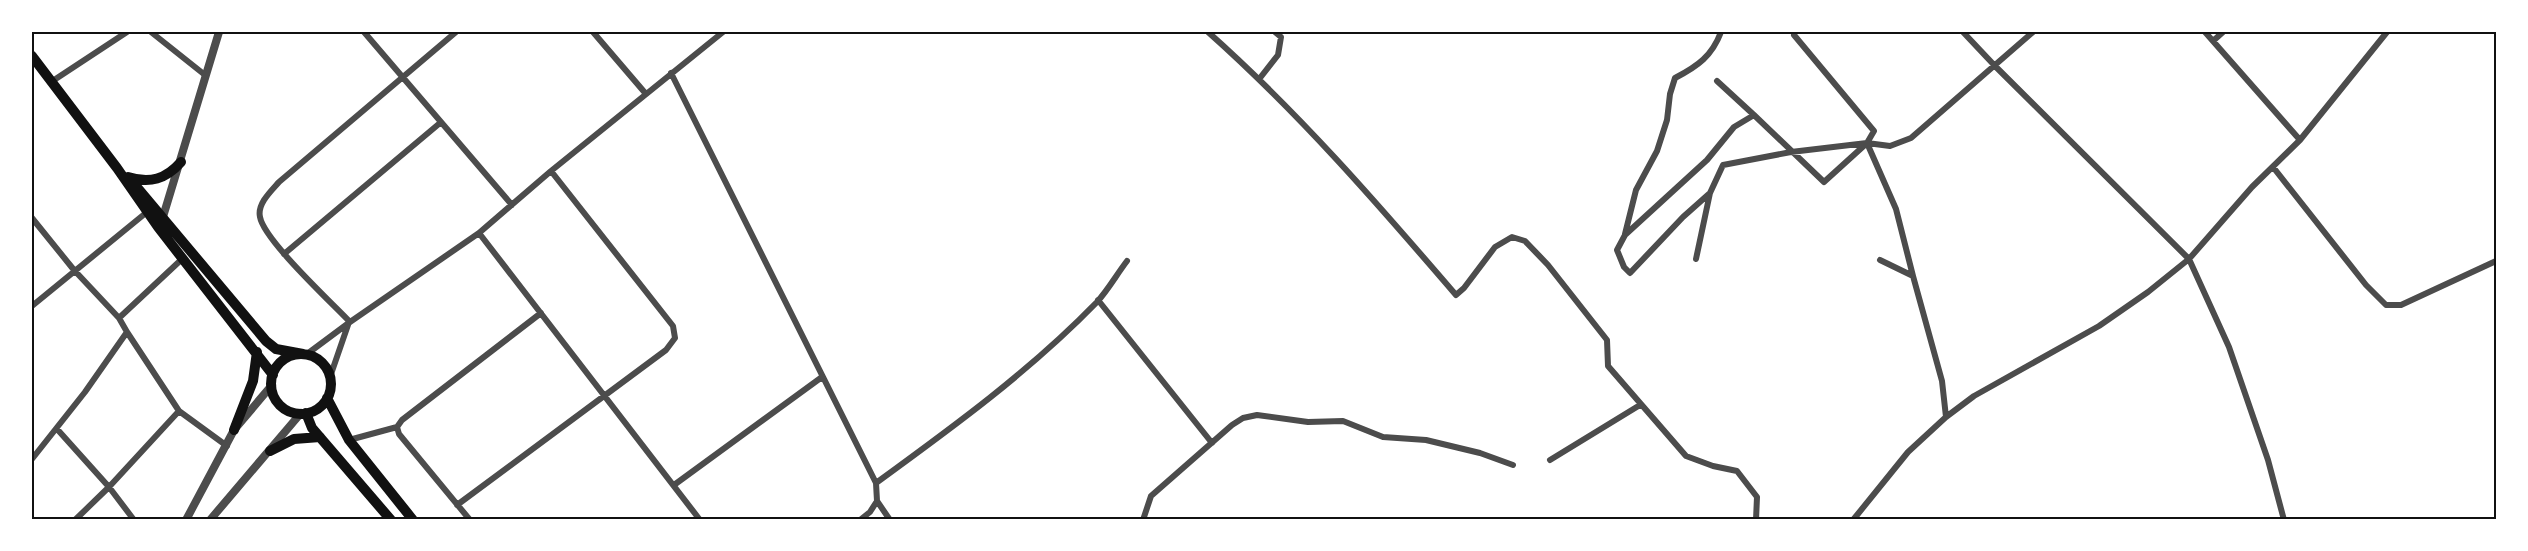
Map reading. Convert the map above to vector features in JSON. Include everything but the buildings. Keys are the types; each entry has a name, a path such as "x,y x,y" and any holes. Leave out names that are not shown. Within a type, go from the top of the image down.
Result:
{"highway":[{"path":"32,56 117,168 147,212 160,222 266,341 276,349 305,354 325,365 330,377 330,392 318,408 304,413 287,410 281,405 276,399 272,380 257,352 183,259 160,222 128,177 117,168"},
{"path":"128,177 140,181 163,178 181,162"},
{"path":"234,430 253,381 257,352"},
{"path":"272,380 280,363 287,358 305,354"},
{"path":"327,398 349,440 413,519"},
{"path":"304,413 312,428 392,519"},
{"path":"270,451 294,440 320,437"}],"street":[{"path":"51,82 127,32"},
{"path":"151,32 205,75"},
{"path":"160,222 181,162 219,32"},
{"path":"364,32 512,205"},
{"path":"350,322 284,254 260,218 260,208 279,182 456,32"},
{"path":"593,32 646,94"},
{"path":"305,354 479,233 551,171 723,32"},
{"path":"1208,32 1260,78 1373,198 1456,295 1496,248 1512,237 1526,241 1548,265 1607,340 1608,366 1640,405 1686,456 1713,466 1737,471 1757,497 1756,519"},
{"path":"1260,78 1278,54 1281,37 1275,32"},
{"path":"1710,193 1648,252 1630,273 1624,267 1617,250 1625,235 1636,190 1657,151 1667,120 1670,94 1675,78 1693,68 1714,48 1721,32"},
{"path":"1963,32 2188,259 2229,347 2268,460 2284,519"},
{"path":"1696,259 1710,193 1723,165 1791,152 1867,143 1890,146 1911,138 2033,32"},
{"path":"2205,32 2300,140"},
{"path":"2213,41 2223,32"},
{"path":"1853,519 1908,452 1946,417 1991,386 2099,326 2148,292 2188,259 2223,218 2300,140 2387,32"},
{"path":"1717,81 1824,182 1867,143 1874,131 1794,35"},
{"path":"671,73 876,483 877,501 890,519"},
{"path":"1625,235 1707,160 1734,127 1754,115"},
{"path":"284,254 440,123"},
{"path":"1867,143 1896,208 1942,381 1946,417"},
{"path":"2273,167 2366,285 2386,305 2401,305 2496,261"},
{"path":"457,504 666,350 675,338 673,326 551,171"},
{"path":"32,306 147,212"},
{"path":"32,218 74,270 119,318 179,411 227,446"},
{"path":"479,233 700,519"},
{"path":"119,318 183,259"},
{"path":"1880,260 1913,276"},
{"path":"876,483 989,400 1098,300 1127,261"},
{"path":"1098,300 1212,443"},
{"path":"349,440 397,427 402,420 541,313"},
{"path":"330,377 350,322"},
{"path":"32,459 57,429 127,332"},
{"path":"674,485 822,377"},
{"path":"186,519 234,430 272,380"},
{"path":"1550,460 1640,405"},
{"path":"75,519 109,487 179,411"},
{"path":"210,519 304,413"},
{"path":"1143,519 1151,496 1243,418 1257,415 1308,422 1343,421 1383,437 1426,440 1480,453 1513,465"},
{"path":"397,427 399,434 470,519"},
{"path":"57,429 109,487 134,519"},
{"path":"860,519 870,512 877,501"}]}
